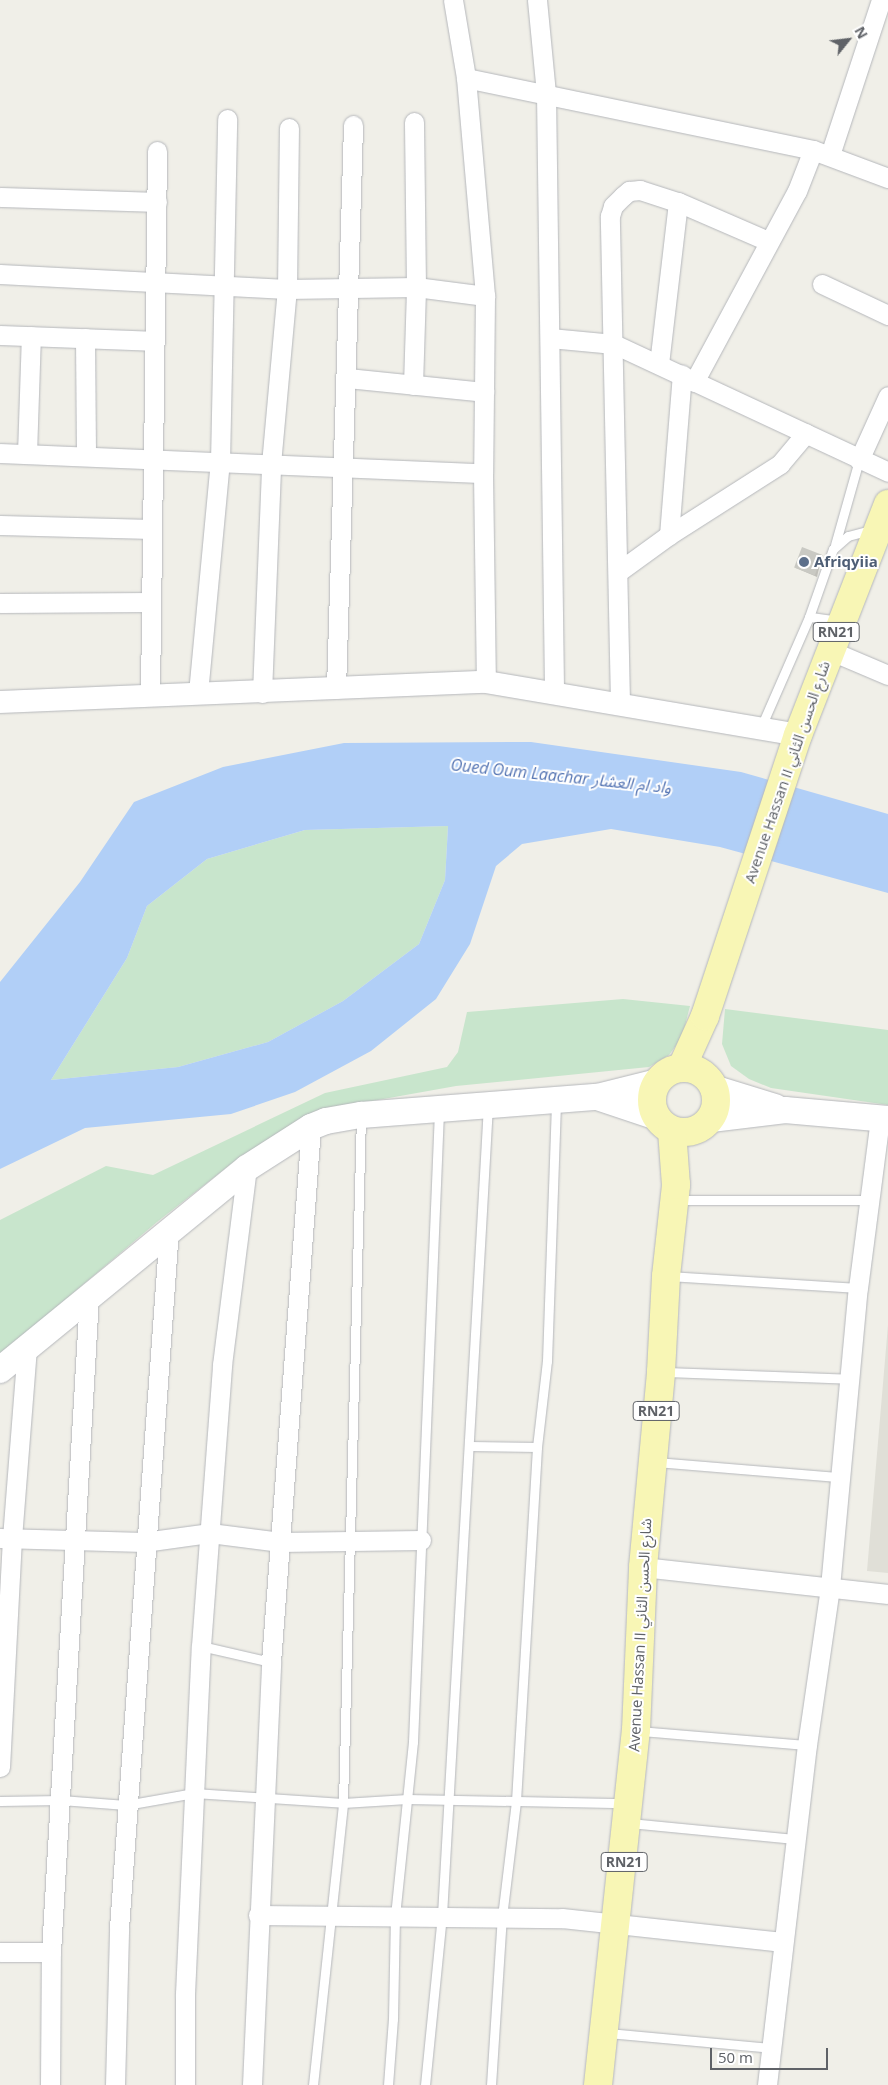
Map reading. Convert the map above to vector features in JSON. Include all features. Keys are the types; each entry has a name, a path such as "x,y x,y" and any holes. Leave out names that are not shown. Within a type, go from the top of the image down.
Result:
{"main road":[{"name":"Avenue Hassan II شارع الحسن الثاني","path":"682,1067 705,1016 798,734 829,650 883,516"},
{"name":"Avenue Hassan II شارع الحسن الثاني","path":"676,1193 717,1105 712,1083 705,1016"},
{"path":"0,1370 247,1168 311,1127 361,1115 439,1107 598,1096 657,1082 664,1074 682,1067 696,1069 712,1083 785,1110"},
{"name":"Avenue Hassan II شارع الحسن الثاني","path":"598,2085 629,1813 636,1730 643,1567 651,1462 661,1372 666,1276 676,1193 664,1123 652,1099 657,1082"},
{"path":"598,1096 688,1132 707,1123 785,1110 884,1118"}],"street":[{"path":"453,0 466,78 485,296 483,473 486,682"},
{"path":"537,0 546,93 554,692"},
{"path":"669,535 688,378 797,191 822,152 882,0"},
{"path":"466,78 546,93 822,152 888,178"},
{"path":"198,693 220,462 228,119"},
{"path":"412,385 416,287 414,122"},
{"path":"336,689 345,467 353,126"},
{"path":"262,693 271,464 287,289 289,128"},
{"path":"150,694 157,151"},
{"path":"620,703 610,216 613,206 629,191 640,190 678,202 768,242"},
{"path":"0,197 157,202"},
{"path":"659,364 678,202"},
{"path":"0,274 287,289 416,287 485,296"},
{"path":"822,284 888,315"},
{"path":"0,335 155,341"},
{"path":"27,454 31,336"},
{"path":"85,338 86,456"},
{"path":"550,338 614,344 888,472"},
{"path":"347,378 484,392"},
{"path":"859,460 888,396"},
{"path":"618,572 669,535 780,464 806,434"},
{"path":"0,453 483,473"},
{"path":"0,525 152,529"},
{"path":"0,603 151,602"},
{"path":"829,650 888,675"},
{"path":"0,702 150,694 262,693 486,682 798,734"},
{"path":"767,2085 806,1745 830,1587 851,1379 858,1288 884,1118"},
{"path":"252,2085 270,1662 311,1127"},
{"path":"185,2085 194,1793 201,1646 222,1365 247,1168"},
{"path":"115,2085 119,1928 126,1805 144,1542 169,1230"},
{"path":"50,2085 51,1952 78,1541 90,1296"},
{"path":"0,1767 6,1538 26,1349"},
{"path":"6,1538 144,1542 210,1533 280,1542 422,1540"},
{"path":"643,1567 888,1594"},
{"path":"258,1916 502,1916 617,1922 783,1942"},
{"path":"0,1952 51,1952"}],"lane":[{"path":"760,729 809,617 835,545 859,460"},
{"path":"835,545 883,516"},
{"path":"809,617 841,621"},
{"path":"491,2085 502,1916 516,1801 537,1447 547,1361 556,1151 556,1098"},
{"path":"425,2085 442,1915 488,1104"},
{"path":"388,2085 393,2018 395,1916 407,1799 422,1540 439,1107"},
{"path":"313,2085 343,1803 348,1542 362,1137 361,1115"},
{"path":"676,1193 871,1200"},
{"path":"666,1276 858,1288"},
{"path":"661,1372 851,1379"},
{"path":"470,1446 537,1447"},
{"path":"651,1462 840,1476"},
{"path":"201,1646 270,1662"},
{"path":"636,1730 806,1745"},
{"path":"0,1801 61,1800 126,1805 194,1793 343,1803 407,1799 516,1801 629,1813 796,1839"},
{"path":"603,2033 771,2048"}],"shaded area":[{"path":"888,1325 888,1573 867,1571"}],"green space":[{"path":"448,826 445,880 419,944 343,1001 268,1042 178,1067 51,1080 127,958 147,906 207,859 305,830"},
{"path":"623,999 690,1006 682,1037 669,1055 649,1067 456,1086 333,1108 240,1157 157,1222 0,1355 0,1220 106,1166 153,1175 325,1093 447,1067 458,1052 467,1012"},
{"path":"725,1009 888,1030 888,1105 771,1088 749,1079 731,1066 722,1044"}],"water":[{"name":"Oued Oum Laachar واد ام العشار","path":"531,742 741,772 888,814 888,893 720,847 611,829 522,844 496,866 470,944 436,999 371,1051 295,1092 231,1114 85,1128 0,1169 0,982 80,882 134,802 223,767 344,743","holes":["448,826 445,880 419,944 343,1001 268,1042 178,1067 51,1080 127,958 147,906 207,859 305,830"]}],"building":[{"path":"802,547 823,555 815,575 794,568"}],"place":[{"name":"Afriqyiia","path":"804,562"}]}
